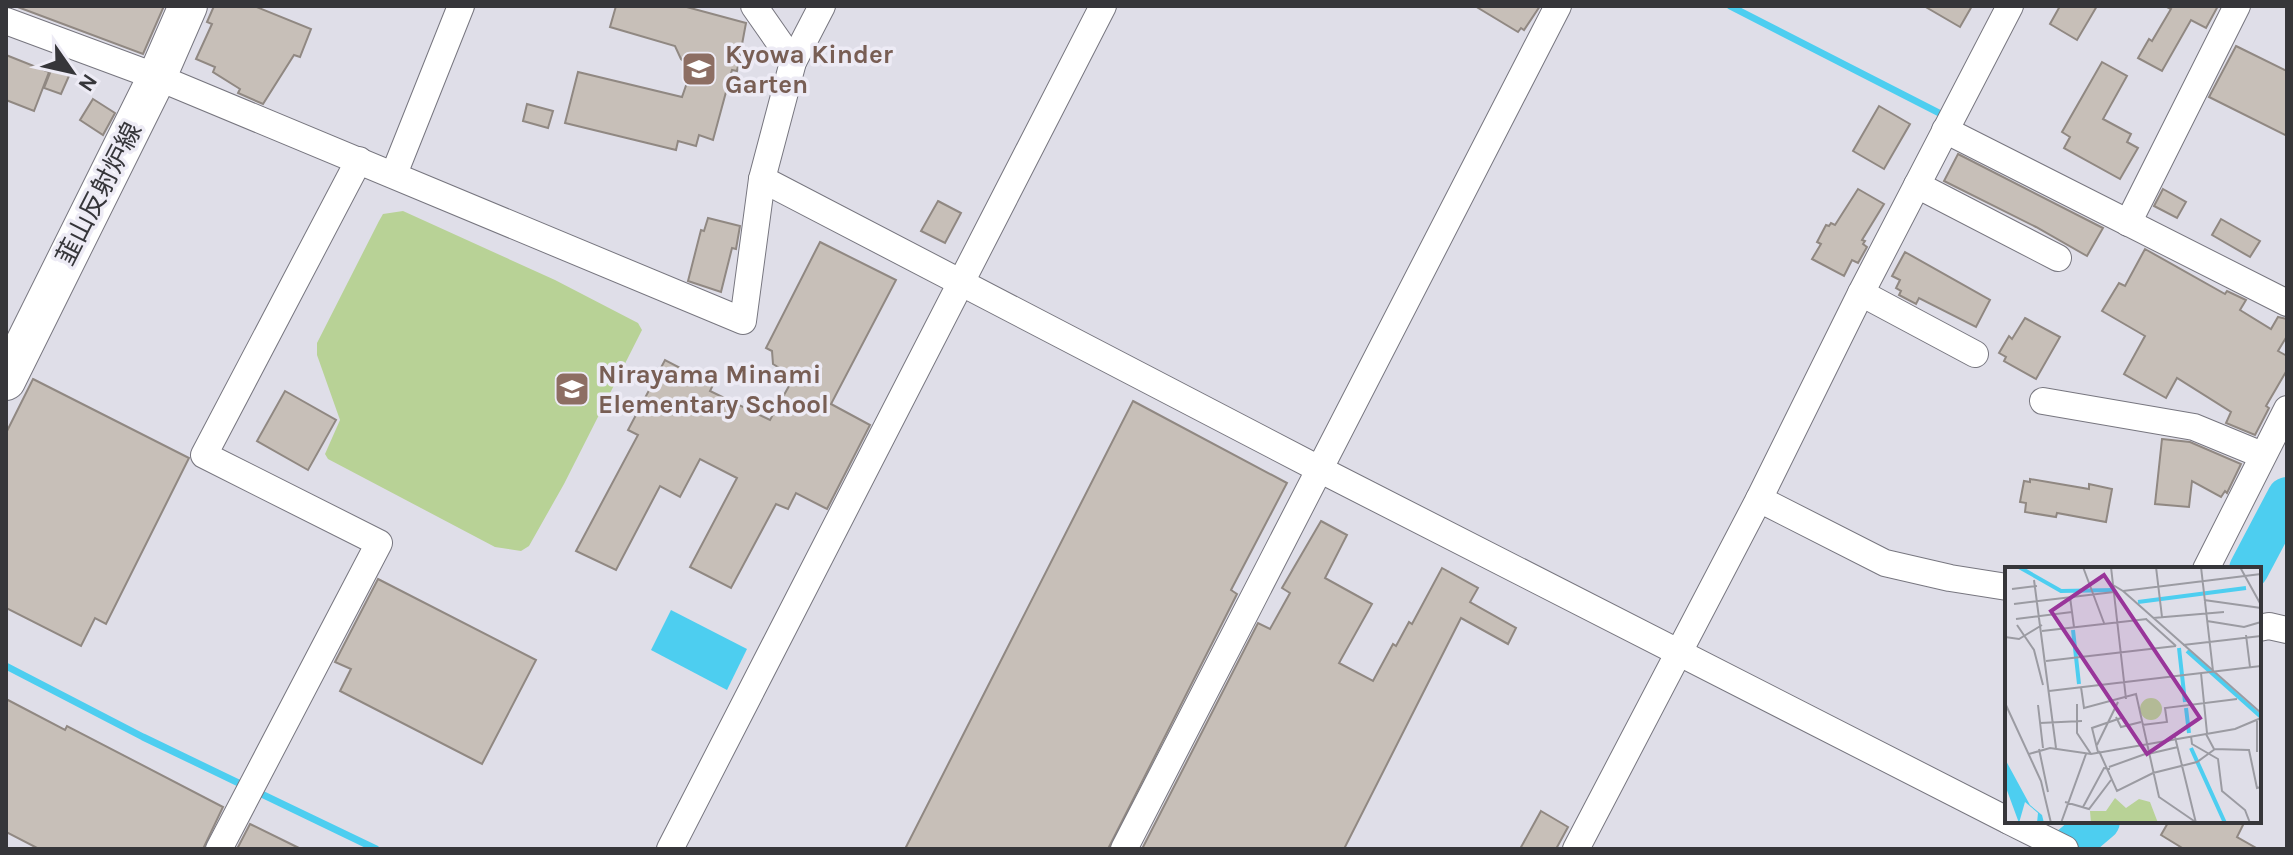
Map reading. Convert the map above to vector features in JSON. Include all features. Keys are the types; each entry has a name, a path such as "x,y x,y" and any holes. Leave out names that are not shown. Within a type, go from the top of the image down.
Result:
{"main road":[{"name":"韮山反射炉線","path":"6,381 157,77 188,6"}],"street":[{"path":"394,174 461,6"},
{"path":"754,6 793,62"},
{"path":"6,21 157,77 743,321 762,179 793,62 822,6"},
{"path":"670,849 1103,6"},
{"path":"1124,849 1558,6"},
{"path":"1576,849 1759,499 1861,293 2010,6"},
{"path":"2128,223 2237,6"},
{"path":"1945,130 2287,303"},
{"path":"219,849 379,543 204,455 359,160"},
{"path":"762,179 1319,469 2005,818"},
{"path":"1917,185 2058,258"},
{"path":"1861,293 1975,354"},
{"path":"2043,401 2194,427 2262,455"},
{"path":"2207,567 2287,409"},
{"path":"1759,499 1885,563 2005,587"},
{"path":"2261,628 2287,630"},
{"path":"2016,823 2050,836"}],"green space":[{"path":"403,211 555,280 638,323 642,330 564,484 529,546 521,551 495,547 328,459 325,454 340,420 317,355 317,343 383,214"}],"water":[{"path":"671,610 747,649 727,690 651,650"}],"building":[{"path":"15,6 164,6 143,54"},
{"path":"214,6 254,6 311,29 300,57 294,55 263,104 238,93 240,89 213,72 215,67 196,59 212,24 207,22"},
{"path":"616,6 683,6 746,23 737,71 732,70 713,140 699,135 696,146 678,141 676,150 565,123 578,72 682,97 692,68 681,59 675,46 610,27"},
{"path":"1475,6 1540,6 1524,30 1521,28 1518,32"},
{"path":"1924,6 1972,6 1960,27"},
{"path":"2060,6 2097,6 2077,40 2050,24"},
{"path":"2165,6 2218,6 2206,28 2191,20 2162,71 2138,58 2171,9"},
{"path":"2236,46 2287,71 2287,136 2209,97"},
{"path":"6,55 49,72 34,111 6,100"},
{"path":"2102,62 2127,76 2103,119 2131,134 2127,142 2138,148 2120,179 2064,148 2070,137 2062,132"},
{"path":"54,63 72,69 61,94 44,88"},
{"path":"93,99 115,113 103,135 80,120"},
{"path":"527,104 553,111 548,128 523,121"},
{"path":"1879,106 1910,124 1884,169 1853,151"},
{"path":"1958,154 2103,228 2087,256 1944,181"},
{"path":"1858,189 1884,204 1862,240 1867,247 1858,263 1852,260 1844,276 1812,259 1821,244 1817,242 1826,225 1835,225"},
{"path":"2163,189 2186,202 2177,218 2154,206"},
{"path":"938,201 961,213 945,243 921,231"},
{"path":"708,218 740,226 736,249 732,248 721,292 688,281 701,230 704,231"},
{"path":"2221,219 2260,241 2250,257 2212,235"},
{"path":"820,242 896,280 831,404 870,425 827,509 796,493 788,509 776,504 731,588 690,567 737,478 700,459 680,497 660,486 616,570 576,551 638,435 628,430 665,360 713,385 710,391 770,420 794,377 773,364 772,351 766,348"},
{"path":"2145,249 2225,294 2227,291 2246,300 2240,310 2271,329 2278,317 2287,319 2287,336 2278,351 2287,356 2287,370 2266,406 2269,408 2255,435 2226,423 2231,412 2177,378 2166,398 2124,374 2145,336 2102,311 2119,283 2125,286"},
{"path":"1905,252 1990,300 1976,327 1919,298 1916,304 1899,295 1901,291 1896,288 1900,280 1892,276"},
{"path":"2025,318 2060,337 2036,379 2004,361 2006,357 1999,353"},
{"path":"33,379 189,458 106,624 95,618 81,646 6,608 6,433"},
{"path":"285,391 336,420 308,470 257,441"},
{"path":"1133,401 1287,483 1231,590 1237,594 1108,849 905,849"},
{"path":"2162,439 2190,442 2241,464 2227,493 2225,491 2221,497 2192,481 2189,507 2155,504"},
{"path":"2030,479 2089,489 2089,484 2112,489 2106,522 2057,513 2056,517 2025,512 2026,503 2020,502 2024,481 2030,482"},
{"path":"1321,521 1347,535 1325,578 1372,604 1339,663 1373,681 1393,644 1396,646 1409,622 1412,624 1442,568 1478,588 1470,602 1516,628 1508,644 1461,618 1344,849 1142,849 1258,623 1270,629 1290,593 1282,588"},
{"path":"378,579 536,660 482,764 340,691 351,669 335,662"},
{"path":"6,699 65,730 67,726 223,807 203,849 39,849 6,832"},
{"path":"1541,811 1568,827 1556,849 1520,849"},
{"path":"2168,823 2244,823 2237,837 2258,849 2184,849 2161,835"},
{"path":"250,824 301,849 237,849"}],"waterway":[{"path":"1730,6 1945,116"},
{"path":"2250,567 2287,497"},
{"path":"6,666 143,737 376,849"},
{"path":"2067,849 2098,823"}],"place":[{"name":"Kyowa Kinder Garten","path":"699,69"},
{"name":"Nirayama Minami Elementary School","path":"572,389"}]}
